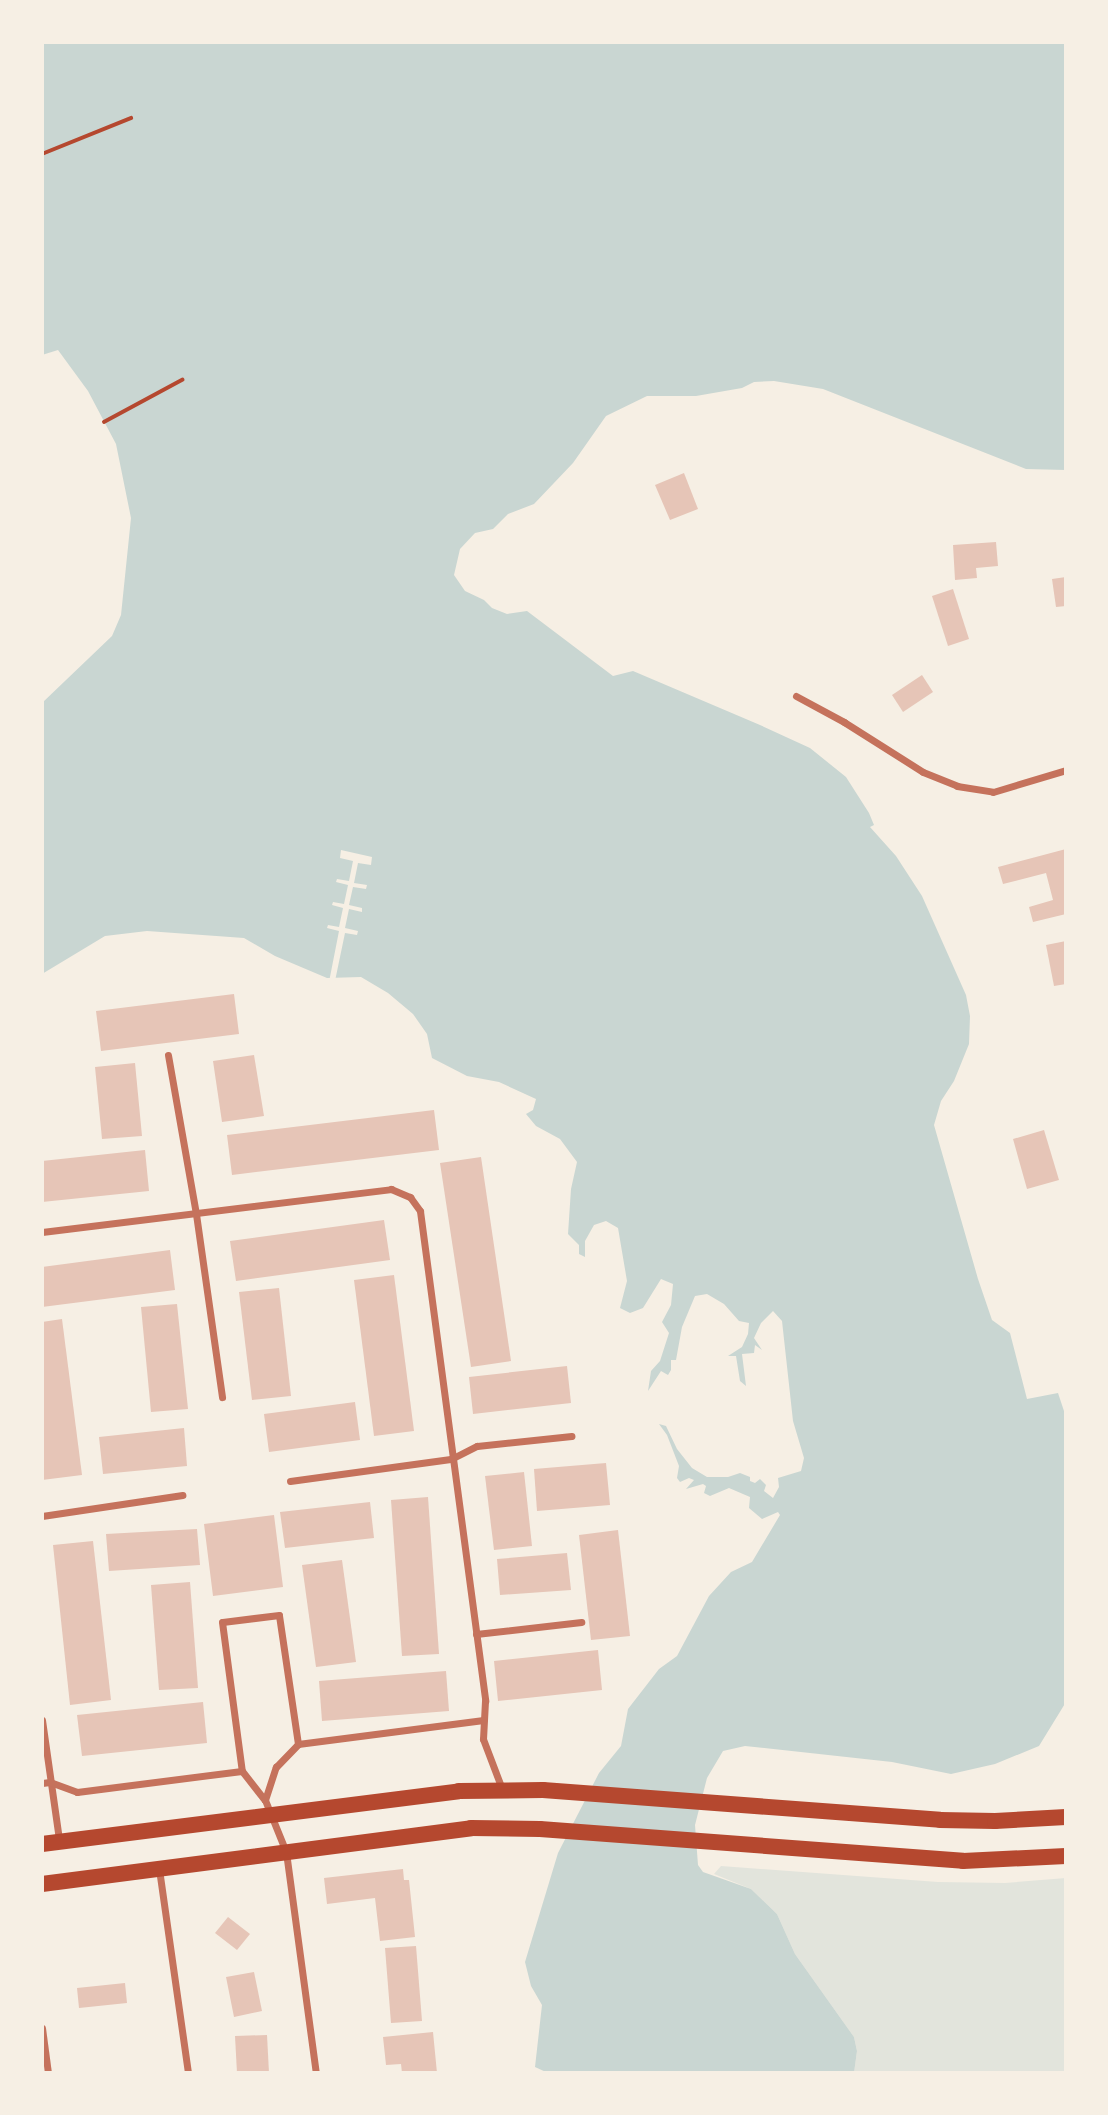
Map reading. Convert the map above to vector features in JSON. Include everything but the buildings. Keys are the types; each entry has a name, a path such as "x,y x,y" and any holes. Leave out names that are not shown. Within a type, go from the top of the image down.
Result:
{"main road":[{"path":"42,1844 268,1807 459,1791 543,1790 940,1820 995,1821 1066,1817"},
{"path":"42,1884 471,1828 540,1829 963,1861 1066,1856"}],"street":[{"path":"796,696 844,722 923,772 957,786 993,792 1066,770"},
{"path":"168,1055 196,1214 222,1397"},
{"path":"42,1232 391,1189 410,1196 420,1211 485,1701 483,1739 502,1790"},
{"path":"290,1481 451,1459 477,1446 571,1436"},
{"path":"42,1516 182,1496"},
{"path":"298,1744 279,1615 222,1622 242,1771 268,1807 286,1852 316,2073"},
{"path":"476,1634 581,1622"},
{"path":"42,1720 46,1782 60,1842"},
{"path":"268,1807 276,1767 298,1744 483,1720"},
{"path":"46,1782 77,1792 242,1771"},
{"path":"159,1868 188,2073"},
{"path":"42,2028 48,2073"}],"path":[{"path":"42,154 131,118"},
{"path":"104,422 181,380"}],"shaded area":[{"path":"42,42 1066,42 1066,470 1026,469 823,389 774,381 754,382 742,388 696,396 647,396 606,416 573,463 534,504 508,514 493,529 475,533 460,549 454,575 465,591 484,600 492,608 507,614 527,611 613,676 633,671 760,725 810,748 846,777 869,813 874,825 870,827 896,856 922,896 966,995 970,1016 969,1044 954,1081 941,1101 934,1125 978,1279 992,1320 1010,1333 1027,1399 1058,1393 1066,1417 1066,1702 1039,1746 995,1764 951,1774 892,1762 745,1746 723,1751 707,1778 695,1825 698,1865 703,1872 751,1889 777,1914 795,1954 854,2037 857,2051 854,2073 548,2073 535,2067 542,2005 531,1986 525,1962 558,1853 599,1773 621,1746 628,1709 659,1669 677,1656 709,1596 731,1572 752,1562 780,1515 778,1512 762,1519 749,1508 750,1497 729,1488 710,1496 704,1493 706,1486 703,1484 686,1489 694,1480 689,1478 680,1482 677,1478 679,1466 667,1435 659,1424 666,1426 677,1449 692,1468 707,1477 728,1477 740,1473 750,1477 750,1481 755,1483 760,1479 766,1485 764,1491 773,1498 779,1487 778,1478 801,1471 804,1458 793,1421 782,1321 773,1311 761,1323 754,1338 762,1350 755,1345 754,1353 742,1354 746,1386 740,1381 736,1356 728,1356 742,1347 748,1334 749,1323 739,1321 724,1304 707,1294 695,1296 682,1327 676,1360 671,1360 668,1375 661,1371 648,1391 651,1371 660,1361 669,1333 662,1322 671,1305 673,1284 661,1279 643,1308 630,1313 620,1308 627,1281 618,1228 606,1221 594,1225 585,1241 585,1257 579,1254 579,1245 568,1234 571,1189 577,1162 560,1139 536,1126 526,1114 533,1110 536,1099 499,1082 467,1076 432,1058 427,1034 413,1014 388,993 361,977 327,978 275,956 244,938 147,931 105,936 42,974 42,703 112,636 121,615 131,518 116,444 88,391 58,350 42,355"},
{"path":"721,1866 938,1882 1005,1883 1066,1878 1066,2073 854,2073 857,2051 854,2037 795,1954 777,1914 751,1889 714,1874"}],"pier":[{"path":"341,850 372,857 371,865 358,863 354,883 367,885 366,889 353,887 349,905 362,908 362,912 349,909 345,928 358,931 357,935 345,933 335,981 329,982 339,931 327,928 328,925 339,927 343,908 332,905 333,902 344,904 348,885 336,882 337,879 349,881 353,861 340,858"}]}
